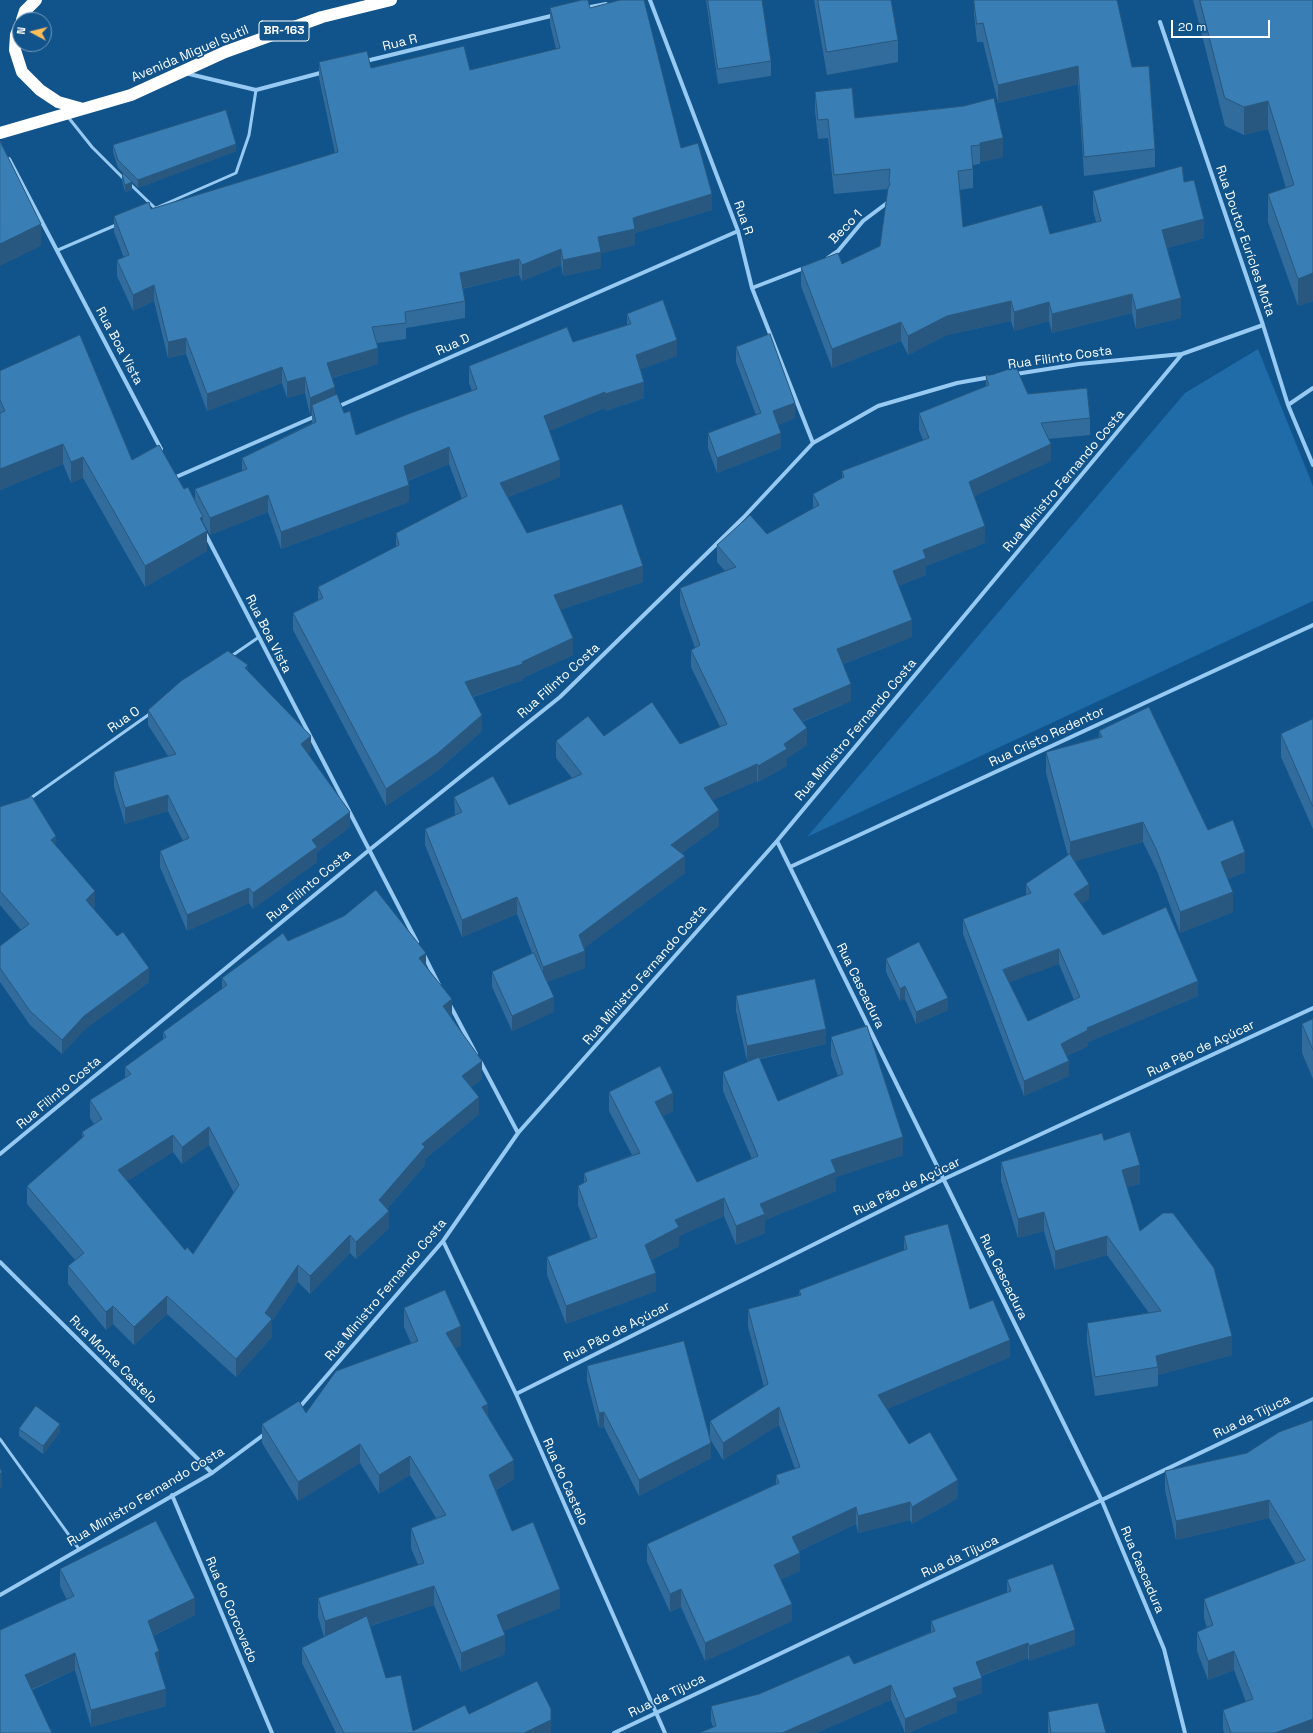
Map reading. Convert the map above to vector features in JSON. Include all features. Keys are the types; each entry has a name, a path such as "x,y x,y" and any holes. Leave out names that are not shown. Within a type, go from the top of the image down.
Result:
{"highway":[{"path":"25,12 36,0"},
{"name":"Avenida Miguel Sutil","path":"0,133 131,95 224,52 322,17 391,0"},
{"path":"16,52 22,72 40,90 58,102 83,109"}],"street":[{"name":"Rua R","path":"650,0 738,231 752,288 813,443"},
{"path":"582,9 611,3"},
{"name":"Rua R","path":"360,63 559,14"},
{"name":"Rua Doutor Eurícles Mota","path":"1160,22 1263,325 1288,405 1313,465"},
{"path":"180,72 256,90 329,70"},
{"name":"Rua Boa Vista","path":"7,156 58,250 165,456"},
{"name":"Beco 1","path":"823,262 838,251 863,221 887,203"},
{"name":"Rua D","path":"329,410 738,231"},
{"path":"752,288 809,267"},
{"path":"1182,354 1263,325"},
{"name":"Rua Filinto Costa","path":"1010,374 1079,364 1182,354"},
{"name":"Rua Ministro Fernando Costa","path":"295,1412 443,1241 518,1133 777,840 1182,354"},
{"name":"Rua Filinto Costa","path":"0,1154 368,851 560,697 743,518 813,443 878,406 957,383 995,377"},
{"path":"1288,405 1313,388"},
{"path":"176,477 322,413"},
{"path":"172,470 180,484"},
{"name":"Rua Boa Vista","path":"205,533 368,851 441,989"},
{"name":"Rua Cristo Redentor","path":"790,867 1313,625"},
{"name":"Rua Cascadura","path":"777,840 1102,1501 1164,1648 1185,1733"},
{"path":"449,1002 518,1133"},
{"name":"Rua Pão de Açúcar","path":"516,1394 944,1179 1313,1008"},
{"name":"Rua do Castelo","path":"443,1241 516,1394 665,1733"},
{"name":"Rua Monte Castelo","path":"0,1262 212,1473"},
{"name":"Rua da Tijuca","path":"614,1733 1313,1399"},
{"name":"Rua Ministro Fernando Costa","path":"0,1595 212,1473 269,1431"},
{"name":"Rua do Corcovado","path":"172,1495 272,1733"}],"lane":[{"path":"148,211 236,173 249,135 256,90"},
{"path":"66,114 92,146 155,208"},
{"path":"58,250 121,223"},
{"path":"226,660 259,637"},
{"name":"Rua O","path":"26,801 155,710"},
{"path":"0,1440 79,1549"}],"shaded area":[{"path":"1258,349 1313,486 1313,601 807,837 1185,393"}],"building":[{"path":"582,0 588,0 590,8 620,0 644,0 681,148 698,143 712,194 633,218 635,229 598,237 601,252 563,260 561,249 522,265 519,259 460,273 465,301 405,312 406,323 372,327 378,348 327,363 335,387 310,398 305,377 287,382 282,367 207,394 186,338 168,342 154,285 133,295 117,260 129,255 114,216 149,202 151,209 338,152 319,62 367,51 371,68 464,46 470,70 560,48 550,8"},
{"path":"708,0 762,0 771,61 718,69"},
{"path":"818,0 891,0 898,40 827,52"},
{"path":"974,0 1117,0 1132,67 1149,66 1155,149 1084,157 1078,66 998,85 983,23 977,24"},
{"path":"1200,0 1313,0 1313,273 1298,279 1268,194 1294,185 1268,101 1244,107 1225,98"},
{"path":"852,88 855,118 964,106 994,98 1003,138 980,143 980,145 971,146 973,169 958,171 963,227 1042,205 1050,234 1101,221 1093,191 1182,166 1184,182 1194,180 1204,219 1162,230 1181,298 1136,310 1132,294 1052,314 1049,302 1014,312 1011,301 947,316 908,336 901,322 832,349 801,267 838,253 842,264 880,246 888,188 890,184 890,169 834,175 828,119 818,120 815,92"},
{"path":"226,110 236,144 138,180 118,160 113,145"},
{"path":"0,141 41,224 0,244"},
{"path":"122,172 132,182 125,185"},
{"path":"663,300 677,340 636,355 644,382 605,394 605,392 544,416 560,460 500,483 527,533 622,504 643,566 554,595 573,638 522,662 523,664 465,682 482,715 437,754 386,789 293,613 323,598 318,587 399,545 396,533 467,496 449,447 404,466 409,485 281,532 268,495 210,518 195,489 247,469 242,458 316,422 312,405 337,394 344,413 350,411 356,435 477,389 469,366 567,327 573,342 631,324 627,314"},
{"path":"770,334 795,403 773,411 781,433 717,458 708,433 761,413 736,347"},
{"path":"80,335 132,460 159,445 184,489 188,487 203,517 200,518 207,531 145,566 83,457 71,462 63,444 0,469 0,413 5,411 0,400 0,371"},
{"path":"1016,367 1028,394 1087,388 1090,418 1041,423 1051,444 969,482 985,526 923,550 926,558 893,571 912,620 837,649 851,684 793,709 807,728 784,744 787,749 758,766 757,764 704,788 719,810 671,845 685,856 579,935 585,951 543,967 517,897 462,920 425,829 462,812 454,797 493,776 509,805 582,774 556,741 588,716 604,736 652,702 680,744 727,724 691,650 700,645 680,588 736,567 717,545 750,515 767,534 819,505 813,494 844,477 842,471 929,438 919,413 989,385 986,377"},
{"path":"228,651 248,665 245,668 311,736 301,744 350,812 312,840 317,847 253,893 249,888 187,915 160,851 189,838 168,795 125,808 114,772 176,754 148,710 181,681"},
{"path":"1149,707 1208,830 1233,820 1245,852 1221,862 1233,892 1180,912 1157,851 1143,822 1070,842 1046,752 1102,737 1099,731"},
{"path":"1313,719 1313,807 1281,734"},
{"path":"32,797 56,836 51,840 95,891 86,900 117,936 123,932 149,968 84,1016 62,1040 30,1011 0,968 0,946 29,924 0,891 0,807"},
{"path":"1070,854 1089,884 1074,894 1103,935 1166,907 1198,981 1087,1028 1088,1030 1061,1044 1069,1061 1024,1081 963,919 1031,893 1026,884","holes":["1059,949 1080,997 1028,1021 1003,970"]},
{"path":"376,890 426,953 419,958 452,999 443,1006 482,1061 462,1076 479,1097 422,1144 425,1147 379,1200 389,1211 356,1242 350,1235 310,1276 298,1265 265,1313 272,1319 236,1359 167,1296 134,1327 113,1306 106,1312 68,1266 84,1253 27,1186 84,1136 82,1132 102,1119 90,1100 131,1074 125,1067 166,1037 163,1032 227,985 222,978 283,933 288,941 344,916","holes":["209,1127 239,1185 193,1254 187,1247 185,1250 118,1170 173,1135 182,1147"]},
{"path":"919,942 948,998 916,1012 905,986 900,989 886,959"},
{"path":"534,953 554,997 512,1016 492,972"},
{"path":"815,979 826,1029 747,1046 736,996"},
{"path":"1313,1019 1313,1050 1302,1024"},
{"path":"867,1026 903,1137 831,1160 836,1172 760,1204 765,1214 736,1226 724,1198 675,1220 679,1227 645,1245 656,1273 566,1306 547,1257 597,1237 578,1186 587,1181 584,1173 640,1153 609,1092 660,1066 673,1093 655,1102 697,1182 758,1156 723,1072 759,1057 778,1101 843,1074 831,1037"},
{"path":"1130,1132 1140,1165 1122,1170 1140,1231 1163,1213 1173,1213 1214,1268 1232,1336 1156,1356 1158,1367 1095,1377 1087,1323 1161,1311 1107,1236 1055,1251 1044,1212 1018,1219 1001,1162 1102,1133 1104,1140"},
{"path":"948,1224 970,1309 993,1300 1010,1340 878,1395 909,1444 930,1432 958,1480 912,1507 910,1502 858,1516 856,1507 792,1537 800,1553 774,1565 792,1604 705,1643 681,1589 670,1594 647,1544 779,1483 776,1475 800,1467 779,1407 723,1443 710,1421 768,1384 748,1309 801,1295 799,1290 907,1249 904,1236"},
{"path":"445,1290 461,1326 446,1333 488,1404 482,1407 514,1460 489,1475 512,1531 533,1522 560,1589 497,1615 505,1635 461,1653 434,1586 325,1621 318,1598 424,1563 411,1528 446,1515 410,1456 379,1475 360,1444 298,1482 262,1424 299,1401 306,1413 336,1371 418,1341 404,1308"},
{"path":"684,1341 711,1443 639,1480 604,1412 599,1413 587,1366"},
{"path":"36,1406 60,1424 43,1446 19,1429"},
{"path":"1313,1420 1313,1719 1275,1733 1231,1733 1223,1710 1253,1699 1234,1651 1208,1661 1197,1632 1213,1625 1204,1599 1305,1560 1269,1500 1176,1521 1165,1471 1247,1453 1279,1432"},
{"path":"156,1521 195,1598 148,1621 159,1651 155,1653 166,1689 91,1710 75,1653 25,1675 52,1733 0,1733 0,1630 74,1596 60,1569"},
{"path":"1053,1564 1075,1630 1029,1646 1028,1643 976,1662 982,1678 953,1688 957,1697 905,1719 891,1685 782,1733 699,1733 716,1726 711,1706 759,1694 849,1655 854,1664 935,1631 931,1621 1011,1591 1007,1580"},
{"path":"367,1616 386,1678 401,1675 413,1731 465,1705 469,1714 537,1681 551,1709 551,1720 524,1733 344,1733 302,1648"},
{"path":"1098,1703 1106,1733 1051,1733 1048,1712"}]}
